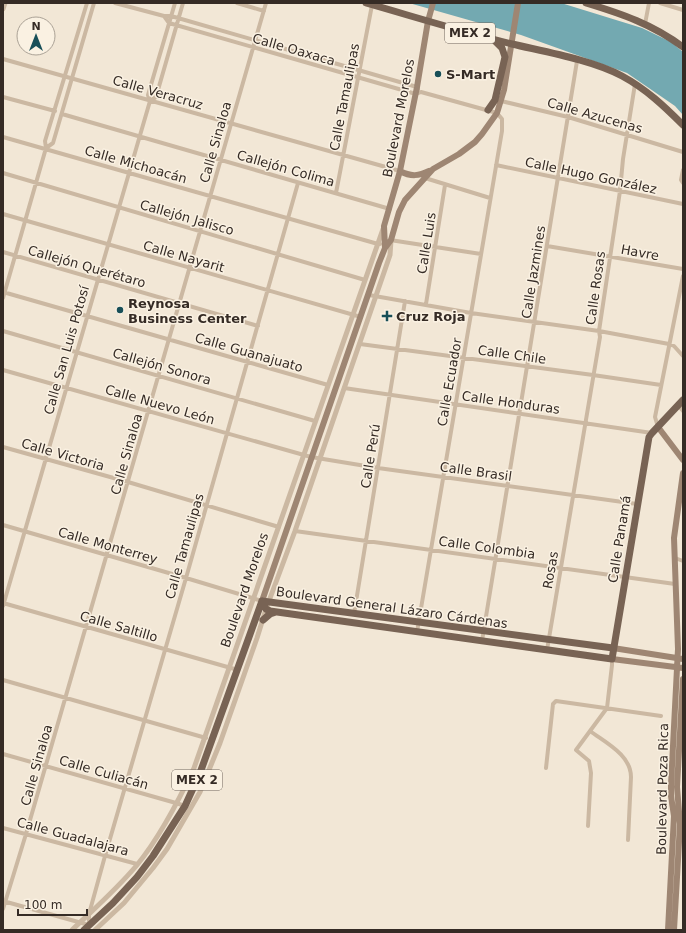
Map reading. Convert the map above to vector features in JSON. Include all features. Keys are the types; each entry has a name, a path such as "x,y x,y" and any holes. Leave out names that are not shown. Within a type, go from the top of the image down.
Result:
{"main road":[{"name":"Boulevard Morelos","path":"387,243 384,226 400,171 418,91 428,21 433,3"},
{"name":"Boulevard Morelos","path":"86,928 137,877 164,847 185,806 196,790 209,739 236,684 238,670 266,602 311,457 387,243 402,205 413,190 433,169 459,154 475,142 497,113 501,100 518,3"},
{"path":"586,3 621,14 645,24 659,31 683,47"},
{"name":"MEX 2","path":"369,4 511,44"},
{"path":"488,110 495,100 505,57 505,52 493,39"},
{"path":"511,44 613,72 635,84 660,102 683,126"},
{"path":"400,171 408,175 415,176 433,169"},
{"path":"652,432 681,405"},
{"path":"658,427 683,460"},
{"name":"Calle Panamá","path":"612,659 637,504 648,442 652,432"},
{"name":"Boulevard Poza Rica","path":"678,832 671,796 671,785 680,668 678,649 681,643 676,584 675,526 683,473"},
{"name":"Boulevard General Lázaro Cárdenas","path":"612,659 277,612 266,610 266,602 680,658"},
{"path":"263,620 270,614 277,612"},
{"path":"331,620 334,615 345,616 352,614"},
{"path":"612,659 680,668"},
{"name":"Boulevard Poza Rica","path":"680,668 683,675"},
{"name":"Boulevard Poza Rica","path":"668,930 678,863 678,832 680,815 677,787 682,729 683,679"},
{"name":"Boulevard Poza Rica","path":"674,930 677,871"}],"street":[{"path":"3,9 5,3"},
{"path":"3,298 46,148 45,141 87,3"},
{"path":"46,148 53,143 94,3"},
{"name":"Calle Oaxaca","path":"115,3 164,16 171,16 360,70 418,91"},
{"name":"Calle San Luis Potosí","path":"3,604 128,172 150,101 148,95 175,3"},
{"name":"Calle San Luis Potosí","path":"150,101 156,97 183,3"},
{"path":"237,3 264,11"},
{"name":"Calle Sinaloa","path":"3,910 4,902 46,766 266,3"},
{"path":"645,24 649,3"},
{"path":"660,3 683,10"},
{"name":"Calle Tamaulipas","path":"336,193 360,70 369,4"},
{"path":"164,16 169,23"},
{"name":"Calle Oaxaca","path":"169,23 358,78 418,91 497,113"},
{"name":"Calle Veracruz","path":"3,59 400,171"},
{"name":"Calle Jazmines","path":"482,641 577,61"},
{"name":"Calle Rosas","path":"573,494 600,337 599,332 635,84"},
{"path":"3,97 55,111"},
{"name":"Calle Azucenas","path":"501,100 628,134 683,152"},
{"name":"Calle Ecuador","path":"417,632 502,131 502,119 497,113"},
{"name":"Callejón Colima","path":"62,114 390,209"},
{"name":"Calle Michoacán","path":"3,137 46,148 378,244"},
{"name":"Calle Hugo González","path":"496,165 683,204"},
{"path":"683,170 681,180 683,183"},
{"name":"Callejón Jalisco","path":"3,173 365,280"},
{"path":"424,178 490,198"},
{"name":"Calle Tamaulipas","path":"86,928 104,856 186,578 298,183"},
{"name":"Calle Luis","path":"426,304 445,185"},
{"name":"Calle Nayarit","path":"3,214 361,317"},
{"name":"Boulevard Morelos","path":"72,930 109,895 137,864 152,843 176,803 209,739 230,667 384,226"},
{"path":"378,244 387,243 435,247 481,254"},
{"name":"Boulevard Morelos","path":"266,602 295,531 390,255 387,243"},
{"name":"Havre","path":"547,246 683,269"},
{"name":"Callejón Querétaro","path":"3,252 258,326"},
{"path":"658,427 655,417 683,276"},
{"name":"Calle Guanajuato","path":"4,292 328,385"},
{"path":"369,295 471,313 669,344 674,346 683,356"},
{"name":"Calle Perú","path":"352,614 366,541 405,301"},
{"name":"Callejón Sonora","path":"3,331 315,421"},
{"name":"Calle Chile","path":"360,344 661,385"},
{"name":"Calle Nuevo León","path":"3,370 303,456 311,457"},
{"name":"Calle Honduras","path":"344,388 652,432"},
{"name":"Calle Victoria","path":"3,447 279,527"},
{"name":"Calle Brasil","path":"311,457 378,468 637,504"},
{"name":"Rosas","path":"547,650 573,494"},
{"name":"Calle Monterrey","path":"3,525 266,602"},
{"name":"Calle Colombia","path":"295,531 676,584"},
{"path":"675,558 683,561"},
{"name":"Calle Saltillo","path":"3,604 238,670"},
{"name":"Boulevard Morelos","path":"95,930 124,903 143,881 196,790 220,744 236,684 266,610"},
{"path":"588,826 591,773 589,761 576,750 607,708 612,659"},
{"path":"3,680 209,739"},
{"path":"546,768 554,702 556,701 661,716"},
{"path":"590,731 624,757 630,766 632,776 628,840"},
{"name":"Calle Culiacán","path":"3,754 185,806"},
{"name":"Calle Guadalajara","path":"3,828 137,864"},
{"path":"4,902 80,922 86,928"}],"water":[{"path":"409,3 561,3 642,28 671,42 683,52 683,115 675,106 627,73 521,35"}],"place":[{"name":"S-Mart","path":"438,74"},
{"name":"Reynosa Business Center","path":"120,310"},
{"name":"Cruz Roja","path":"387,316"}]}
